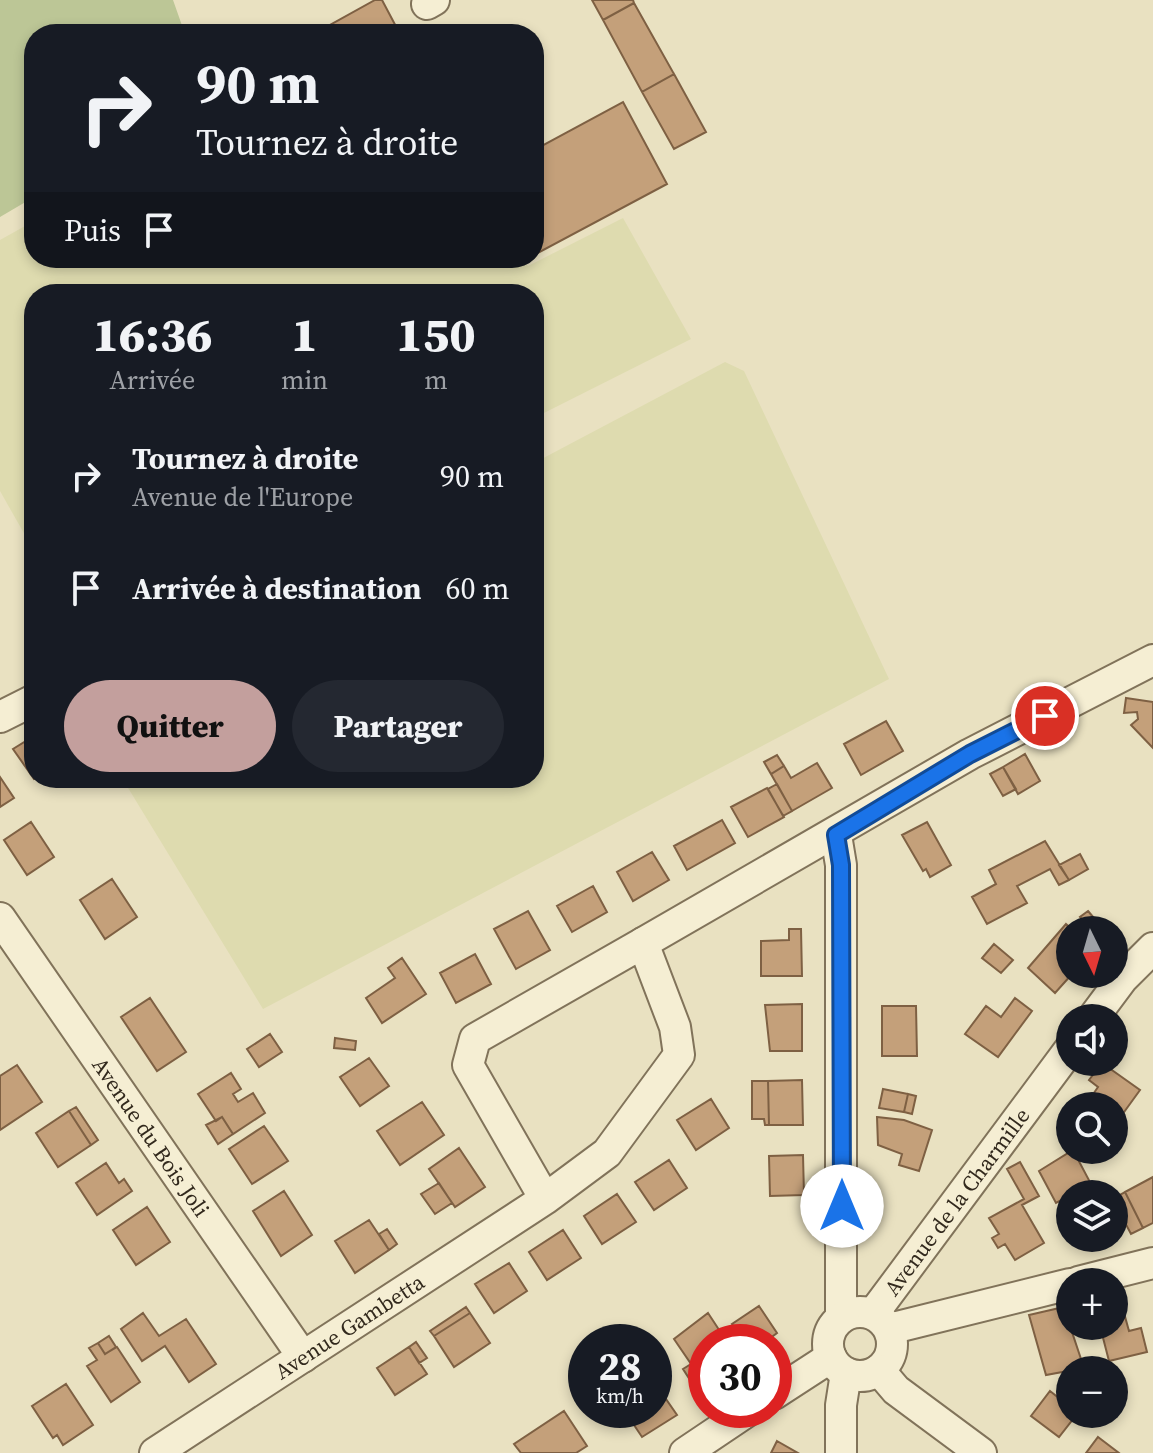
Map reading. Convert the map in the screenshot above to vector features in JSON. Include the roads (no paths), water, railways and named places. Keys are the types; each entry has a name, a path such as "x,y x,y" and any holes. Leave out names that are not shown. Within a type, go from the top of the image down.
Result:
{"street":[{"path":"545,1199 468,1065 475,1039 836,835 970,754 1153,660"},
{"path":"0,717 24,705"},
{"path":"836,835 842,880 841,1318"},
{"name":"Avenue du Bois Joli","path":"0,918 303,1357"},
{"name":"Avenue Gambetta","path":"155,1453 545,1199 607,1153 679,1055 675,1027 643,943"},
{"path":"1103,1004 1122,979 1153,948"},
{"name":"Avenue de la Charmille","path":"881,1322 1056,1069"},
{"path":"1128,1269 1153,1263"},
{"path":"841,1453 838,1365 829,1336 841,1318 851,1313 881,1322 1056,1287"},
{"path":"838,1365 857,1375 879,1370 891,1351 881,1322"},
{"path":"792,1386 838,1365"},
{"path":"879,1370 896,1390 981,1453"},
{"path":"685,1453 722,1428"}]}
